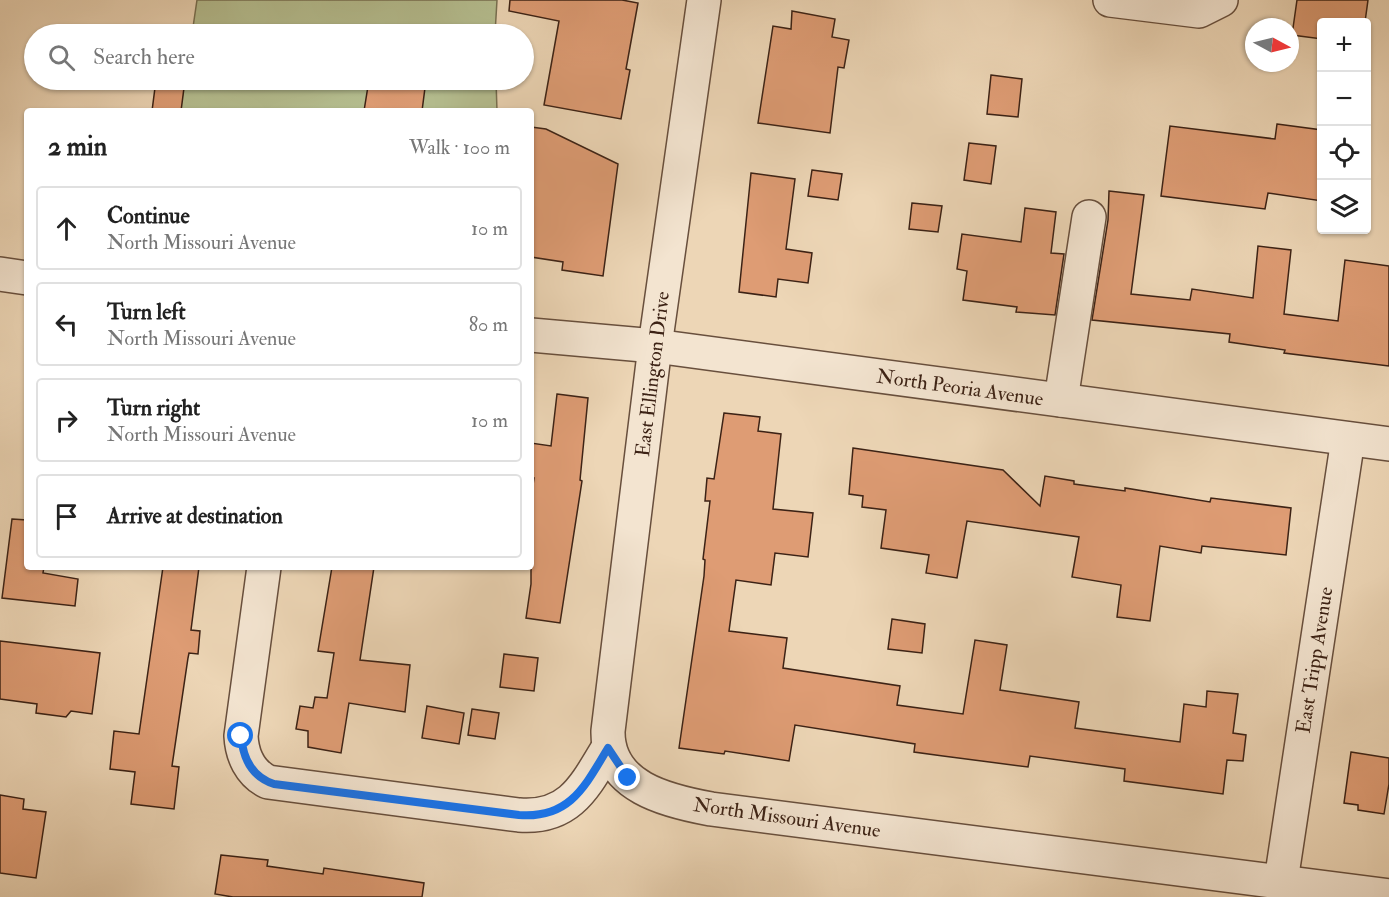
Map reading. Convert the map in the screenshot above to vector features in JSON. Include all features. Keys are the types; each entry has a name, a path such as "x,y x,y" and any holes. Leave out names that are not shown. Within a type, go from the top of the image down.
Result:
{"street":[{"name":"East Ellington Drive","path":"608,748 608,731 655,346 704,0"},
{"path":"1110,0 1199,11 1221,0"},
{"path":"1061,400 1089,216"},
{"path":"0,274 24,278"},
{"name":"North Peoria Avenue","path":"534,335 655,346 1389,444"},
{"name":"East Tripp Avenue","path":"1281,881 1348,439"},
{"path":"264,570 242,727 242,744 248,762 259,777 274,784 535,816 555,812 571,801 608,748"},
{"name":"North Missouri Avenue","path":"608,748 624,774 640,788 654,795 697,806 1389,896"}],"green space":[{"path":"197,0 497,0 496,24 193,24"},
{"path":"183,90 496,90 497,108 180,108"}],"building":[{"path":"510,0 622,0 638,3 626,69 630,70 621,119 544,105 559,21 509,11"},
{"path":"1297,0 1368,0 1366,18 1317,18 1317,38 1299,36 1299,18 1294,18"},
{"path":"792,11 835,19 832,37 849,40 844,68 838,67 830,133 758,123 773,26 791,29"},
{"path":"991,75 1022,79 1018,117 987,114"},
{"path":"155,90 184,90 181,108 152,108"},
{"path":"367,90 425,90 422,108 364,108"},
{"path":"1277,124 1317,129 1317,200 1268,193 1265,209 1161,196 1170,126 1275,139"},
{"path":"534,127 546,129 618,164 603,276 562,270 563,262 534,257"},
{"path":"969,143 996,146 991,184 964,180"},
{"path":"812,170 842,174 838,200 808,196"},
{"path":"751,173 795,179 786,249 812,253 808,283 778,279 776,297 739,292"},
{"path":"1109,191 1144,195 1131,294 1190,300 1192,289 1253,298 1258,246 1291,250 1284,314 1338,321 1345,260 1389,266 1389,366 1284,353 1285,350 1229,342 1230,334 1092,320 1108,220"},
{"path":"912,203 942,206 938,232 909,229"},
{"path":"1025,208 1056,212 1051,253 1064,254 1055,315 1016,312 1017,307 963,300 967,271 957,269 962,234 1021,242"},
{"path":"557,394 588,398 580,480 582,481 560,623 526,618 531,570 534,570 534,443 551,446"},
{"path":"724,413 760,417 758,431 781,434 773,509 813,513 808,557 775,553 771,585 736,580 729,631 787,638 783,668 900,686 897,705 963,714 975,640 1007,645 1000,690 1079,702 1075,728 1180,742 1184,704 1206,707 1207,691 1238,694 1233,733 1246,735 1243,761 1227,760 1223,794 1124,781 1125,769 1030,756 1028,767 943,756 914,752 915,744 795,725 789,761 725,751 724,754 679,748 704,576 705,560 703,559 710,501 705,501 707,478 714,479"},
{"path":"853,448 1003,470 1040,506 1045,476 1074,481 1074,484 1125,491 1125,488 1210,502 1211,498 1291,508 1286,555 1202,546 1201,553 1160,546 1150,621 1117,617 1121,585 1072,577 1079,537 967,521 957,578 926,573 929,555 881,548 886,510 862,507 863,496 849,494"},
{"path":"12,519 24,520 24,570 44,570 43,573 78,579 75,606 2,598"},
{"path":"163,570 199,570 191,630 200,631 198,654 189,653 188,658 172,766 179,767 174,809 131,804 135,772 110,769 114,731 139,734"},
{"path":"332,570 374,570 360,660 410,665 405,712 349,703 341,753 308,747 308,731 296,729 300,706 313,708 315,697 327,698 334,653 318,651"},
{"path":"892,619 925,624 922,653 888,649"},
{"path":"0,641 100,653 92,714 71,711 66,717 36,713 37,704 0,699"},
{"path":"504,654 538,658 534,691 500,687"},
{"path":"427,706 464,713 459,744 422,738"},
{"path":"472,709 499,713 495,739 468,735"},
{"path":"1351,752 1389,758 1389,784 1384,814 1358,810 1358,805 1344,803"},
{"path":"0,795 24,799 23,809 46,812 36,878 0,873"},
{"path":"221,855 268,860 267,866 323,874 324,868 424,883 422,897 233,897 215,894"}],"route":[{"path":"241,736 243,750 250,766 259,777 274,784 527,816 555,812 571,801 585,785 608,748 628,778"}]}
